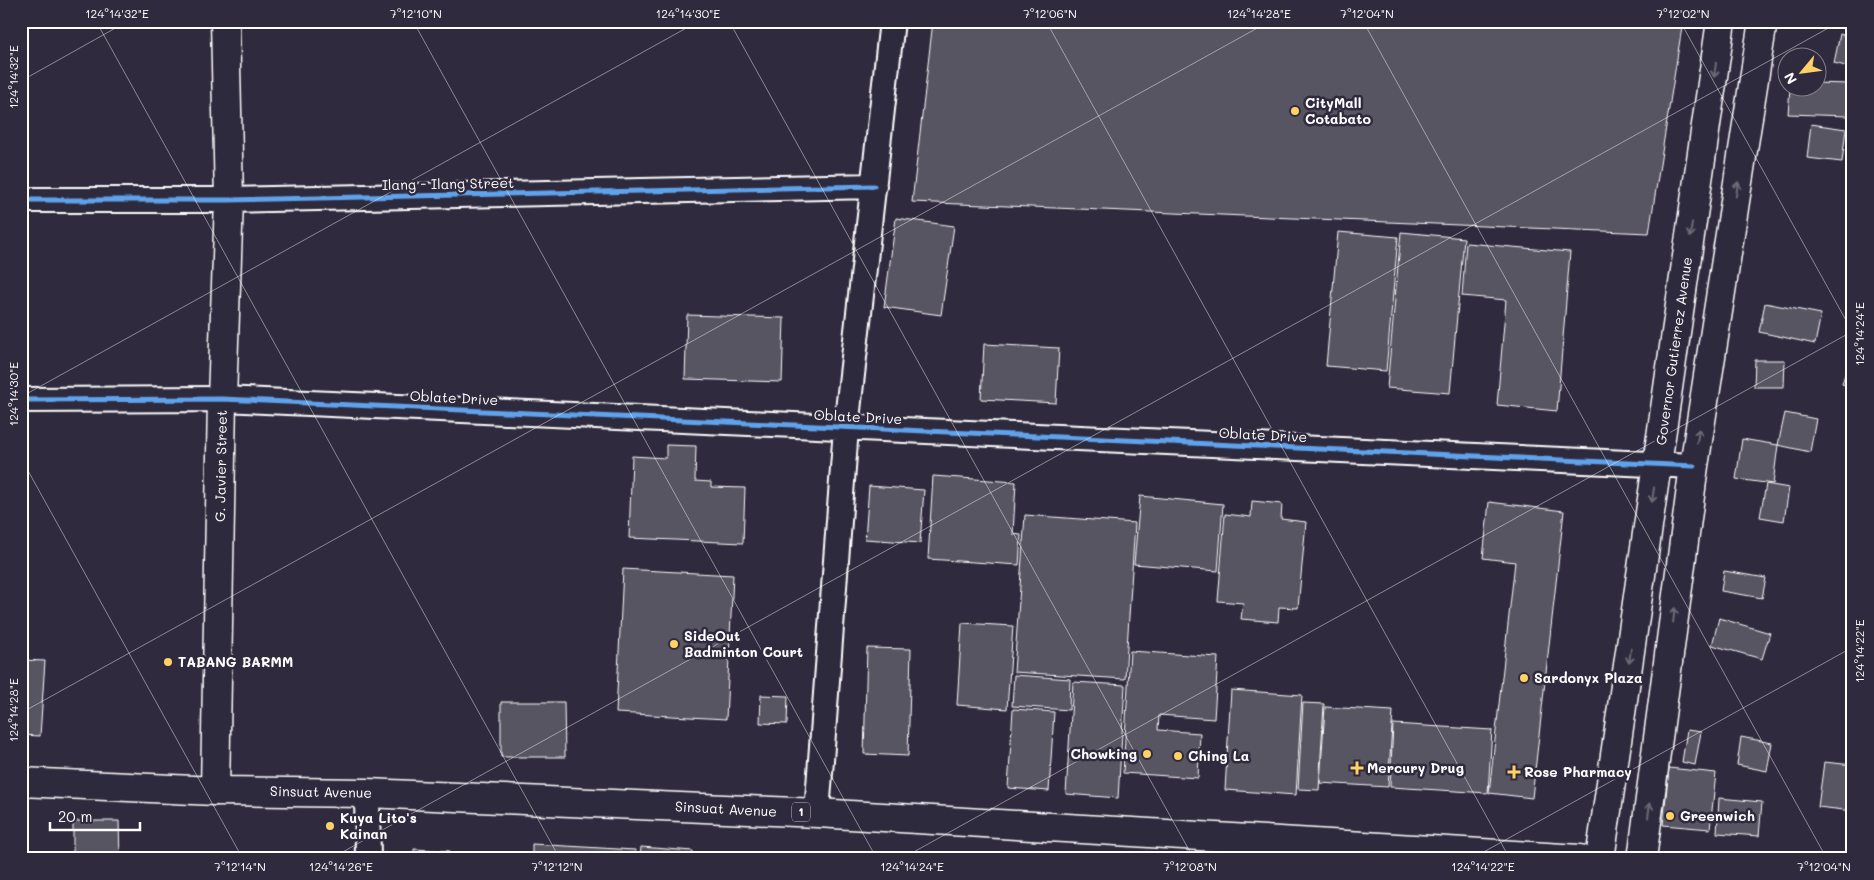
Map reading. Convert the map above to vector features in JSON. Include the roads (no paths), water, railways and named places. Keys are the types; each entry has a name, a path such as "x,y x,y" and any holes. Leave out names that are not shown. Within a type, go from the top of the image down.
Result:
{"street":[{"name":"G. Javier Street","path":"215,791 222,399 229,200 225,21"},
{"path":"817,813 846,428 892,21"},
{"name":"Governor Gutierrez Avenue","path":"1600,859 1722,21"},
{"path":"1642,859 1694,466 1762,21"},
{"name":"Ilang - Ilang Street","path":"21,200 229,200 874,186"},
{"name":"Oblate Drive","path":"21,400 222,399 1694,466"},
{"name":"Sinsuat Avenue","path":"21,782 215,791 367,792 817,813 1580,859"},
{"path":"367,792 368,859"}],"place":[{"name":"CityMall Cotabato","path":"1295,111"},
{"name":"SideOut Badminton Court","path":"674,644"},
{"name":"TABANG BARMM","path":"168,662"},
{"name":"Sardonyx Plaza","path":"1524,678"},
{"name":"Chowking","path":"1147,754"},
{"name":"Ching La","path":"1178,756"},
{"name":"Mercury Drug","path":"1357,768"},
{"name":"Rose Pharmacy","path":"1514,772"},
{"name":"Greenwich","path":"1670,816"},
{"name":"Kuya Lito's Kainan","path":"330,826"}]}
